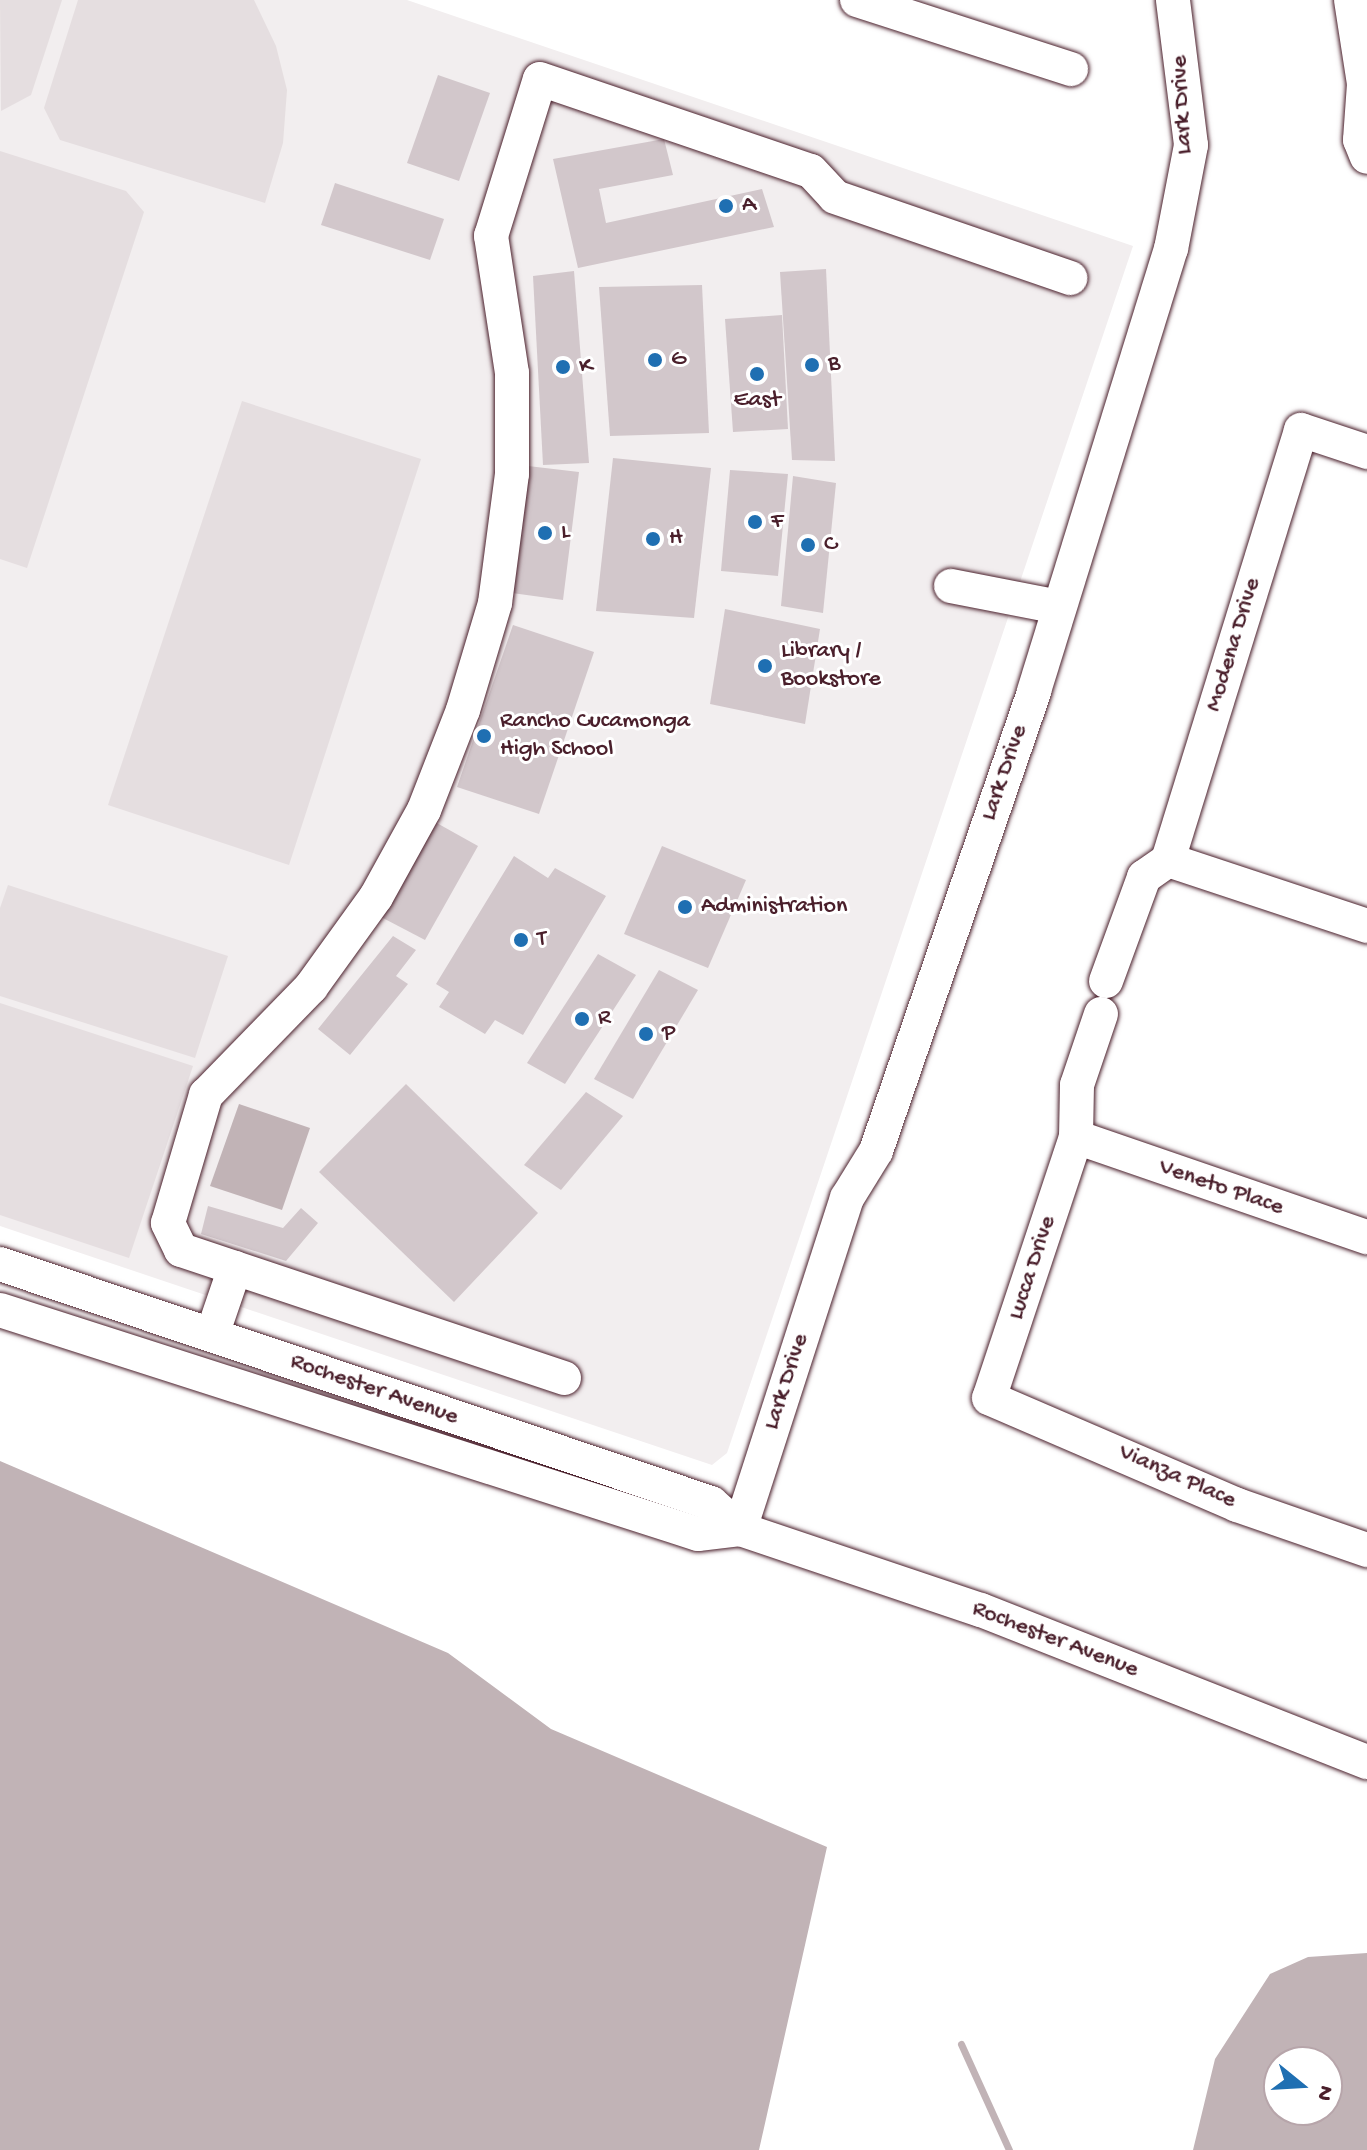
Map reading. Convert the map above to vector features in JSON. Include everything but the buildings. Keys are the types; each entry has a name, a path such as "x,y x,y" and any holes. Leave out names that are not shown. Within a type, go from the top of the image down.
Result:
{"street":[{"path":"857,0 1071,69"},
{"path":"1351,0 1364,84 1360,140 1367,157"},
{"name":"Lark Drive","path":"740,1529 847,1198 876,1151 1059,607 1171,249 1191,145 1180,2"},
{"path":"564,1378 181,1250 168,1223 206,1095 311,987 376,897 429,797 495,603 512,474 512,373 491,236 540,79 811,171 835,197 1070,278"},
{"name":"Modena Drive","path":"1168,860 1301,430 1367,452"},
{"path":"951,586 1059,607"},
{"path":"1168,860 1367,926"},
{"name":"Lucca Drive","path":"989,1398 1076,1137 1077,1085 1103,997 1144,877 1168,860"},
{"name":"Veneto Place","path":"1076,1137 1367,1237"},
{"name":"Rochester Avenue","path":"0,1264 711,1503 740,1529 981,1610 1365,1755"},
{"path":"212,1335 235,1268"},
{"name":"Rochester Avenue","path":"0,1310 698,1534 740,1529"},
{"name":"Vianza Place","path":"989,1398 1237,1505 1367,1550"}],"shaded area":[{"name":"Rancho Cucamonga High School","path":"0,0 407,0 1133,246 727,1453 712,1465 0,1226"},
{"path":"0,0 62,0 31,95 1,111"},
{"path":"78,0 254,0 276,46 287,90 283,143 265,203 60,140 44,108"},
{"path":"0,151 126,191 144,212 27,568 0,559"},
{"path":"242,401 421,459 289,865 108,805"},
{"path":"8,885 228,956 195,1058 0,996 0,908"},
{"path":"0,1003 193,1066 129,1258 0,1215"},
{"path":"239,1104 310,1128 282,1210 210,1186"},
{"path":"0,1461 448,1653 551,1729 827,1847 759,2150 0,2150"},
{"path":"1367,1953 1367,2150 1193,2150 1215,2059 1270,1974 1308,1957"}],"waterway":[{"path":"961,2044 1009,2150"}],"place":[{"name":"A","path":"726,206"},
{"name":"G","path":"655,360"},
{"name":"B","path":"812,365"},
{"name":"K","path":"563,367"},
{"name":"East","path":"757,374"},
{"name":"F","path":"755,522"},
{"name":"L","path":"545,533"},
{"name":"H","path":"653,539"},
{"name":"C","path":"808,545"},
{"name":"Library / Bookstore","path":"765,666"},
{"name":"Rancho Cucamonga High School","path":"484,736"},
{"name":"Administration","path":"685,907"},
{"name":"T","path":"521,940"},
{"name":"R","path":"582,1019"},
{"name":"P","path":"646,1034"}]}
